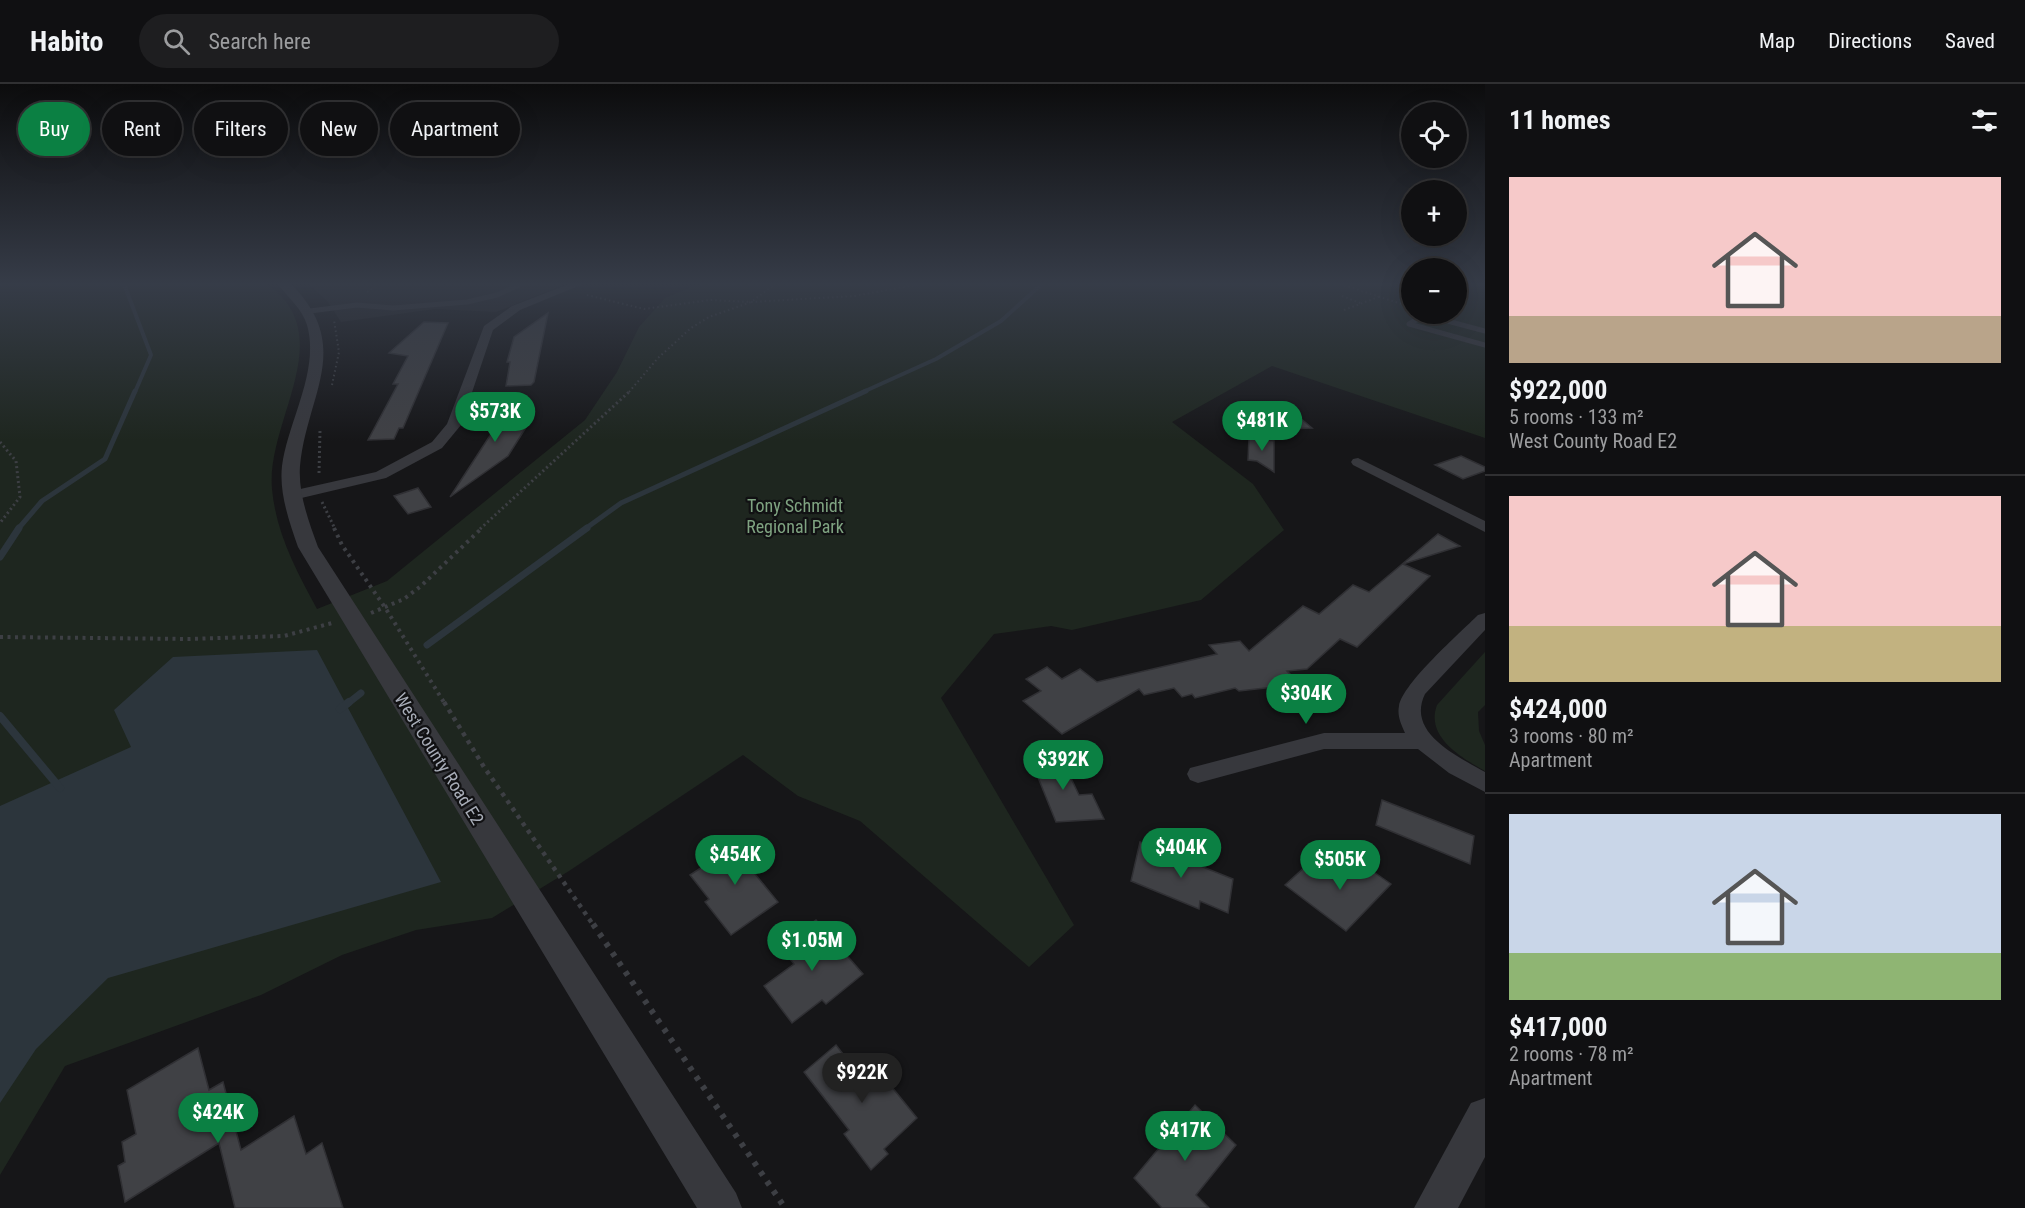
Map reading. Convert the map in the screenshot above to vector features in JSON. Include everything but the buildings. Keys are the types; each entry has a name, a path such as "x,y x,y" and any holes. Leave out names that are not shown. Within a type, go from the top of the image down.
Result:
{"street":[{"name":"West County Road E2","path":"317,336 318,354 293,447 291,470 297,516 308,547 721,1208"},
{"path":"293,495 381,475 404,465 437,445 454,425 485,336"},
{"path":"1358,462 1485,527"},
{"path":"1485,619 1409,700 1409,714 1413,727 1422,741 1442,758 1485,783"},
{"path":"1198,774 1324,741 1422,741"},
{"path":"1435,1208 1485,1117"}],"lane":[{"path":"1454,336 1485,345"}],"path":[{"path":"386,609 421,586 534,478 624,398 658,358 682,336"},
{"path":"0,442 16,461 20,497 0,523"},
{"path":"322,502 342,545 386,609 484,767 629,976 785,1208"},
{"path":"0,637 189,639 261,637 285,636 325,625"}],"green space":[{"name":"Tony Schmidt Regional Park","path":"0,336 299,336 300,354 273,463 272,489 282,536 317,609 387,581 585,420 617,372 634,336 1485,336 1485,438 1272,366 1172,422 1253,484 1284,530 1201,600 1072,630 1051,626 994,634 941,698 1074,925 1029,967 860,821 798,796 743,755 569,871 492,918 416,930 342,955 261,995 65,1066 0,1175"},
{"path":"1485,652 1485,705 1478,712 1479,731 1485,745 1485,771 1466,760 1448,745 1436,727 1435,716 1437,705"}],"shaded area":[{"path":"317,650 441,882 108,978 36,1049 0,1103 0,806 131,747 114,710 173,657"}],"waterway":[{"path":"135,392 151,355 144,336"},
{"path":"863,392 936,359 975,336"},
{"path":"18,529 42,501 105,459 135,391"},
{"path":"585,529 621,503 866,391"},
{"path":"0,557 19,528"},
{"path":"427,645 587,528"},
{"path":"347,704 361,693"},
{"path":"340,709 349,702"},
{"path":"0,716 60,788"}]}
